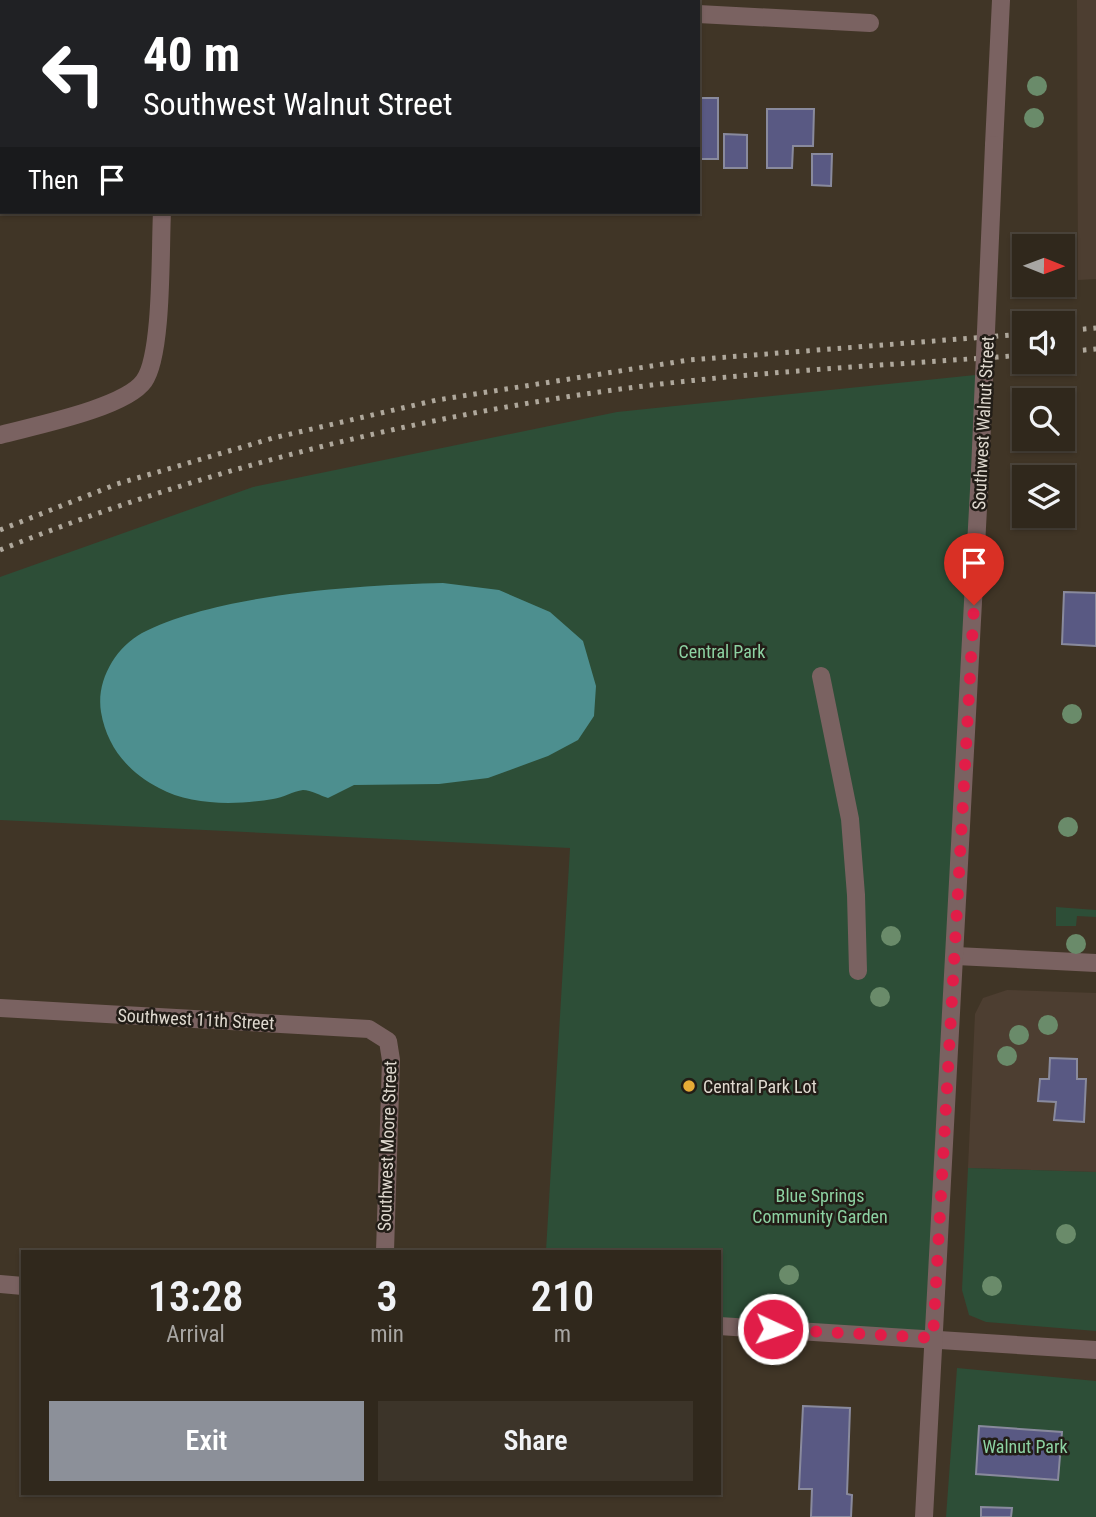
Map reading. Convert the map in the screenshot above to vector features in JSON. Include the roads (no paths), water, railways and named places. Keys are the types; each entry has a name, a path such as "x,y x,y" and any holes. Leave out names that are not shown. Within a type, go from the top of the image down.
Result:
{"street":[{"name":"Southwest Walnut Street","path":"924,1517 981,471 1001,0"},
{"path":"700,14 870,23"},
{"path":"0,435 115,402 144,382 155,346 162,214"},
{"path":"821,676 850,819 858,971"},
{"path":"956,956 1096,963"},
{"name":"Southwest 11th Street","path":"0,1008 369,1029 388,1041"},
{"name":"Southwest Moore Street","path":"384,1250 391,1060 388,1041"},
{"path":"0,1284 21,1286"},
{"path":"721,1326 1096,1350"}],"water":[{"path":"443,583 499,590 550,612 583,641 596,686 594,716 578,740 548,756 488,778 439,784 354,785 328,798 303,790 277,798 230,803 185,798 148,782 121,757 108,736 100,700 105,677 123,647 142,633 209,609 289,594 371,586"}],"railway":[{"path":"1075,330 1096,328"},
{"path":"0,530 117,484 273,438 437,400 689,360 1012,335"},
{"path":"1075,351 1096,349"},
{"path":"0,550 144,498 292,454 516,405 700,380 1012,356"}],"place":[{"name":"Central Park Lot","path":"689,1086"}],"park label":[{"name":"Central Park","path":"722,651"},
{"name":"Blue Springs Community Garden","path":"820,1205"},
{"name":"Walnut Park","path":"1025,1446"}]}
